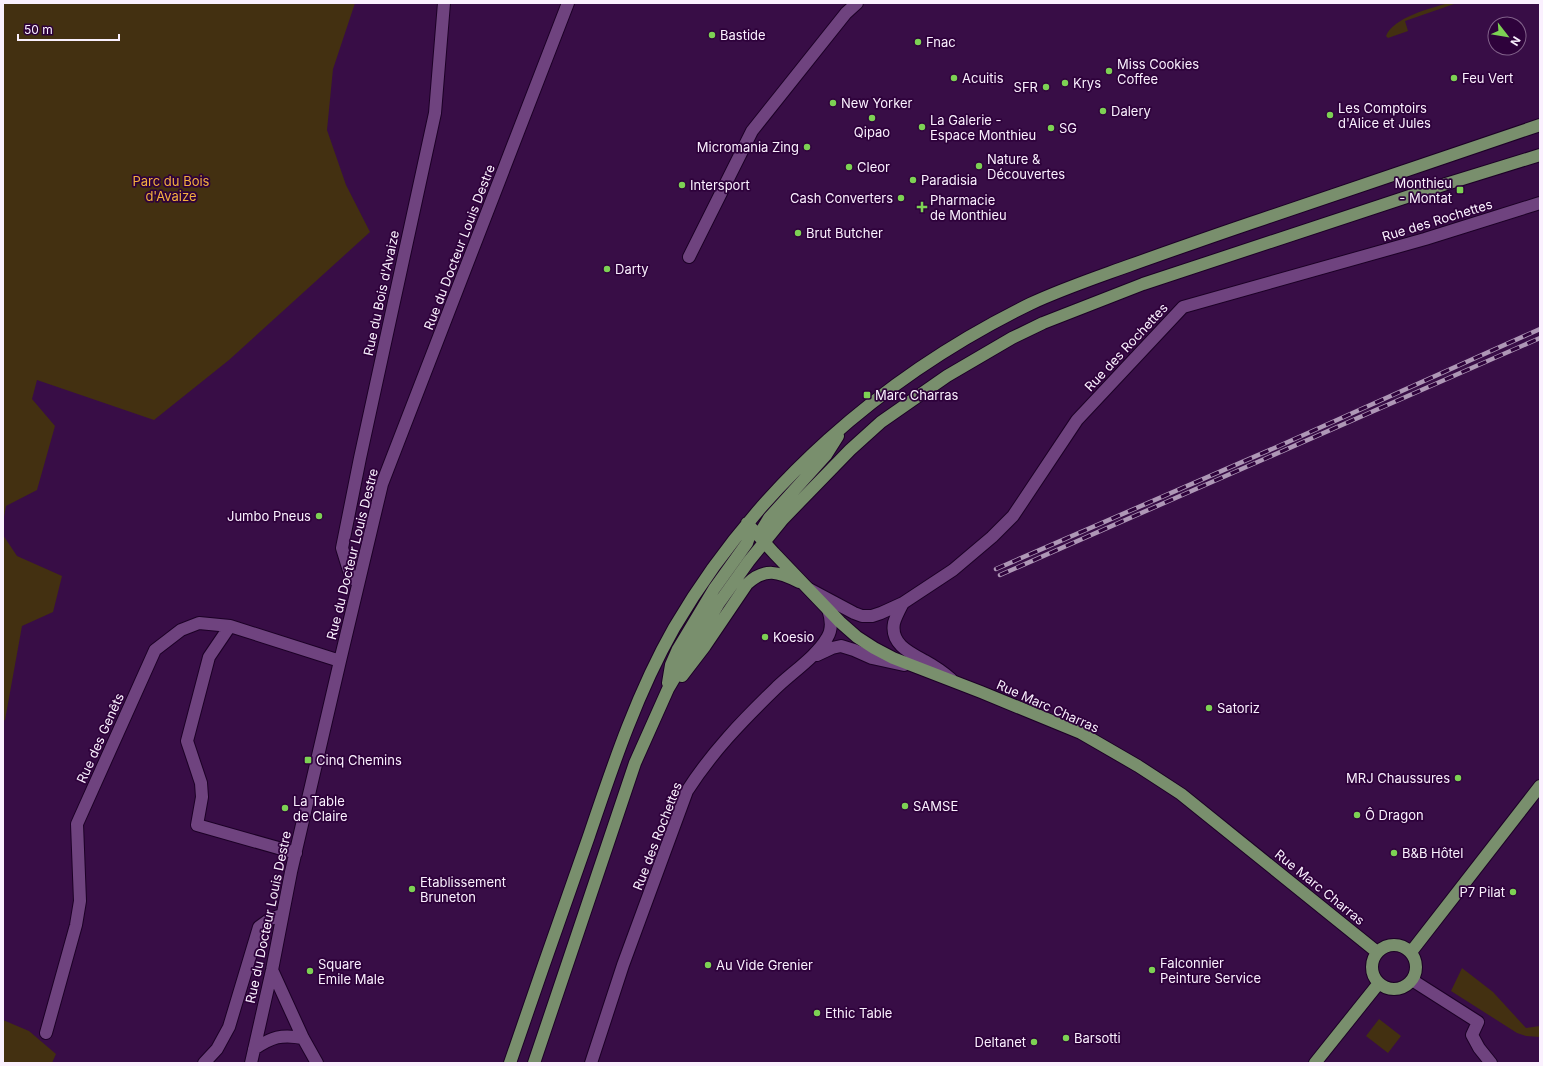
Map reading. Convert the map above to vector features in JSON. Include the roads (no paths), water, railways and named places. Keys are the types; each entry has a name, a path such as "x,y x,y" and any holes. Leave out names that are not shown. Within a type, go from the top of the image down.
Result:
{"main road":[{"path":"510,1063 616,756 648,680 674,628 721,556 767,499 843,426 883,394 946,350 1031,304 1071,286 1540,125"},
{"path":"534,1063 635,763 668,689 719,603 763,542 839,461 882,422 947,376 1012,338 1043,323 1143,284 1446,184 1540,155"},
{"path":"763,542 763,528 769,518 826,455 843,426"},
{"path":"668,689 668,678 671,665 678,649 714,589 747,543 750,534 747,523"},
{"name":"Rue Marc Charras","path":"747,523 763,542 857,637 893,658 1082,733 1138,766 1181,794 1377,952"},
{"path":"668,689 690,666 747,584 754,577 760,574 776,573 787,576 807,587"},
{"path":"1410,952 1540,786"},
{"path":"1396,945 1405,948 1410,952 1414,958 1416,966 1415,973 1412,980 1402,988 1396,989 1384,987 1374,978 1372,964 1377,952 1386,946 1396,945"},
{"path":"1315,1063 1379,983"}],"street":[{"name":"Rue du Bois d'Avaize","path":"358,583 350,574 342,548 360,458 435,113 444,3"},
{"name":"Rue du Docteur Louis Destre","path":"251,1063 296,853 382,484 568,3"},
{"path":"689,257 752,131 846,13 857,3"},
{"name":"Rue des Rochettes","path":"807,587 854,613 862,616 872,616 881,614 903,603 953,570 992,538 1012,516 1077,420 1183,307 1425,239 1540,203"},
{"path":"903,603 894,622 894,633 897,640 905,650 937,668 952,681"},
{"name":"Rue des Rochettes","path":"591,1063 623,965 688,791 717,748 758,705 824,644 828,636 831,622 828,608"},
{"name":"Rue des Genêts","path":"46,1033 76,926 80,901 76,824 155,650 180,630 199,622 230,626 340,661"},
{"path":"230,626 209,657 187,741 201,783 202,797 197,825 296,853"},
{"name":"Rue des Rochettes","path":"810,658 832,648 841,646 882,661 914,666"},
{"path":"204,1063 217,1049 229,1027 259,928 270,919 282,915"},
{"path":"272,970 302,1038 317,1063"},
{"path":"1412,980 1478,1022 1472,1035 1479,1048 1491,1063"},
{"path":"254,1048 268,1039 288,1036 302,1038"}],"railway":[{"path":"996,569 1279,446 1540,329"},
{"path":"1000,575 1540,338"}],"place":[{"name":"Bastide","path":"712,35"},
{"name":"Fnac","path":"918,42"},
{"name":"Miss Cookies Coffee","path":"1109,71"},
{"name":"Acuitis","path":"954,78"},
{"name":"Feu Vert","path":"1454,78"},
{"name":"Krys","path":"1065,83"},
{"name":"SFR","path":"1046,87"},
{"name":"New Yorker","path":"833,103"},
{"name":"Dalery","path":"1103,111"},
{"name":"Les Comptoirs d'Alice et Jules","path":"1330,115"},
{"name":"Qipao","path":"872,118"},
{"name":"La Galerie - Espace Monthieu","path":"922,127"},
{"name":"SG","path":"1051,128"},
{"name":"Micromania Zing","path":"807,147"},
{"name":"Nature & Découvertes","path":"979,166"},
{"name":"Cleor","path":"849,167"},
{"name":"Paradisia","path":"913,180"},
{"name":"Intersport","path":"682,185"},
{"name":"Monthieu - Montat","path":"1460,190"},
{"name":"Cash Converters","path":"901,198"},
{"name":"Pharmacie de Monthieu","path":"922,207"},
{"name":"Brut Butcher","path":"798,233"},
{"name":"Darty","path":"607,269"},
{"name":"Marc Charras","path":"867,395"},
{"name":"Jumbo Pneus","path":"319,516"},
{"name":"Koesio","path":"765,637"},
{"name":"Satoriz","path":"1209,708"},
{"name":"Cinq Chemins","path":"308,760"},
{"name":"MRJ Chaussures","path":"1458,778"},
{"name":"SAMSE","path":"905,806"},
{"name":"La Table de Claire","path":"285,808"},
{"name":"Ô Dragon","path":"1357,815"},
{"name":"B&B Hôtel","path":"1394,853"},
{"name":"Etablissement Bruneton","path":"412,889"},
{"name":"P7 Pilat","path":"1513,892"},
{"name":"Au Vide Grenier","path":"708,965"},
{"name":"Falconnier Peinture Service","path":"1152,970"},
{"name":"Square Emile Male","path":"310,971"},
{"name":"Ethic Table","path":"817,1013"},
{"name":"Barsotti","path":"1066,1038"},
{"name":"Deltanet","path":"1034,1042"}],"park label":[{"name":"Parc du Bois d'Avaize","path":"171,188"}]}
